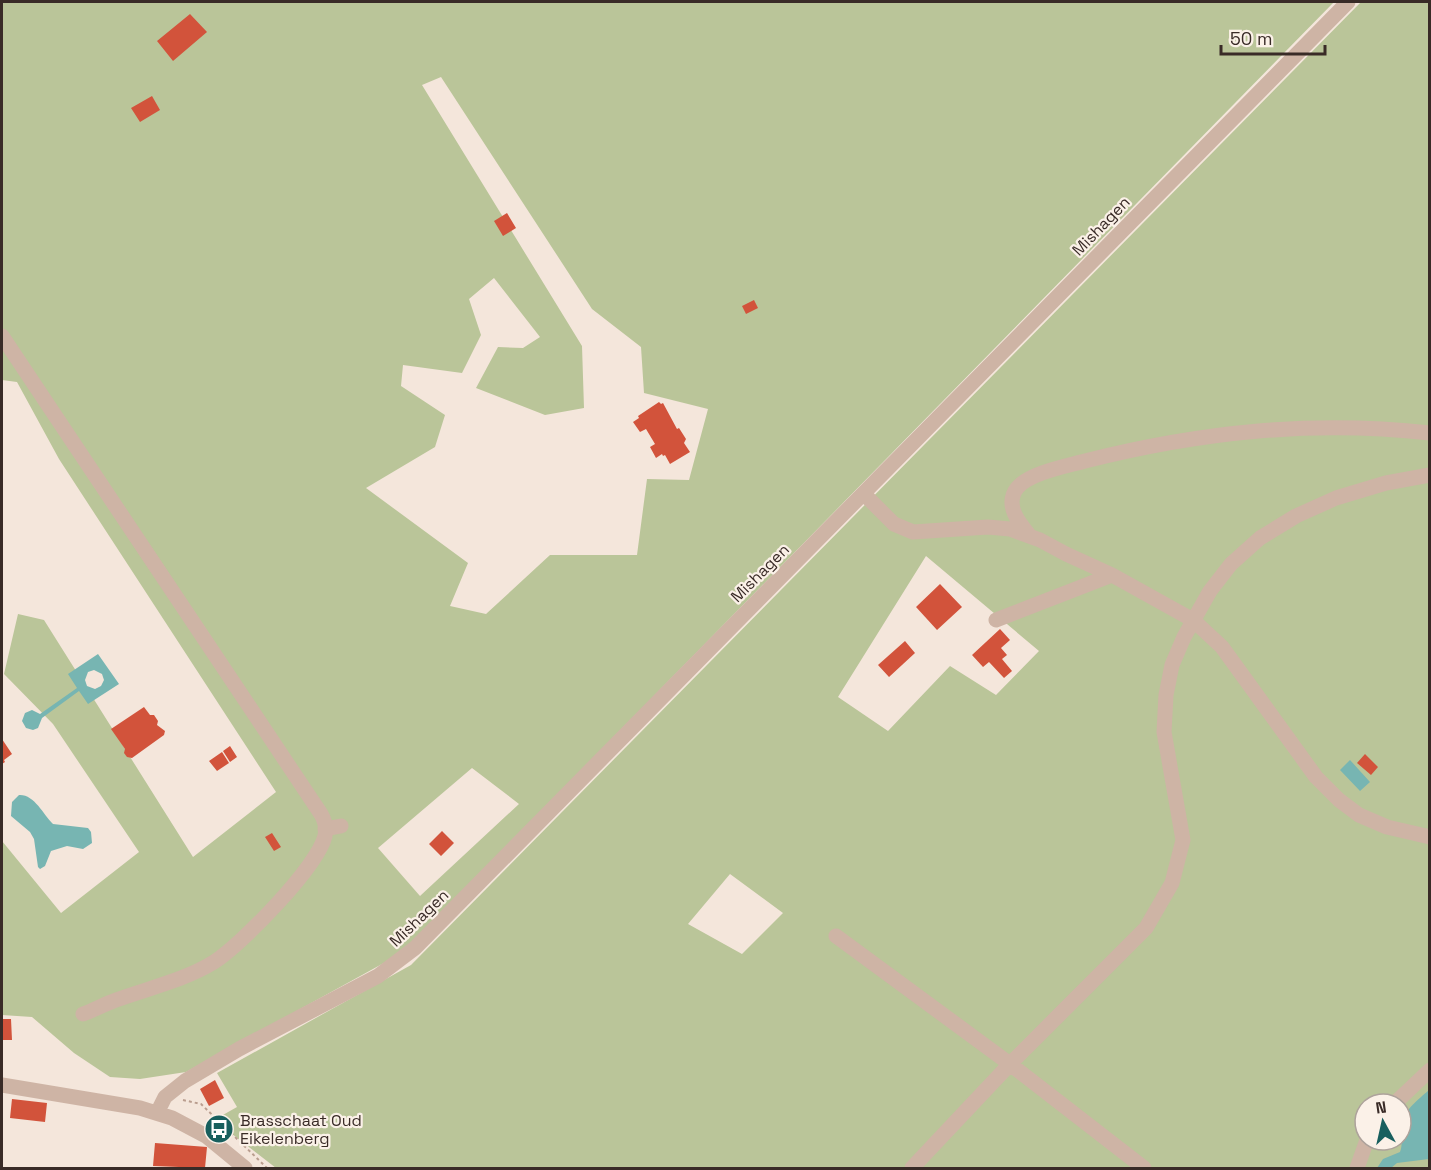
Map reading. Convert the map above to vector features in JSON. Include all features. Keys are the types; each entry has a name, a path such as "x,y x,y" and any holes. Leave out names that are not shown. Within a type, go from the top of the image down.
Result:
{"street":[{"name":"Mishagen","path":"157,1113 165,1097 185,1081 378,976 415,948 1348,2"},
{"path":"2,336 326,824 333,828 305,870 259,924 214,962 187,975 115,1000 83,1014"},
{"path":"1030,536 1017,522 1013,512 1012,499 1017,488 1042,473 1078,462 1156,445 1246,431 1346,427 1430,433"},
{"path":"912,1168 1010,1064 1146,928 1172,883 1183,840 1164,732 1166,695 1172,665 1193,620 1210,591 1231,564 1260,538 1296,516 1336,498 1386,483 1430,475"},
{"path":"864,494 894,524 913,532 988,527 1010,529 1030,536 1112,575 1193,620 1222,647 1316,777 1339,800 1359,815 1387,827 1430,837"},
{"path":"996,620 1112,575"},
{"path":"836,936 1010,1064 1144,1168"},
{"path":"1407,1092 1430,1070"},
{"path":"2,1085 140,1108 157,1113 181,1122 206,1136 245,1168"},
{"path":"1357,1168 1363,1152"}],"path":[{"path":"165,1097 201,1104 267,1168"}],"green space":[{"path":"2,2 1334,2 402,953 186,1072 140,1079 110,1077 74,1053 32,1017 2,1015 2,841 61,913 139,852 53,724 4,674 18,614 44,620 193,857 276,792 59,459 17,382 2,380","holes":["441,77 592,309 641,347 644,393 708,409 689,480 647,479 637,555 550,555 486,614 450,606 468,563 366,488 435,447 445,415 401,386 403,365 462,373 481,335 469,299 494,278 540,337 523,348 498,347 476,388 545,415 584,408 582,346 422,85","472,768 519,804 420,896 378,848"]},
{"path":"1361,2 1429,2 1429,1168 276,1168 214,1120 237,1107 217,1073 411,965","holes":["926,556 1039,651 996,695 950,666 888,731 838,697","730,874 783,913 742,954 688,924"]}],"water":[{"path":"98,654 119,684 88,704 79,691 42,718 38,728 33,730 26,728 22,721 25,713 32,710 40,714 77,688 68,674","holes":["94,670 102,674 104,680 101,686 95,689 87,686 85,680 88,672"]},
{"path":"1350,760 1370,782 1360,791 1340,770"},
{"path":"19,795 34,801 53,824 88,828 91,832 92,843 83,849 67,846 51,851 45,866 40,869 34,839 30,832 11,816 12,802"},
{"path":"1429,1090 1429,1159 1397,1163 1391,1168 1377,1168 1383,1159 1400,1152 1413,1152 1413,1105"}],"building":[{"path":"190,14 207,32 173,61 157,41"},
{"path":"152,96 160,110 140,122 131,108"},
{"path":"507,213 516,228 503,236 494,221"},
{"path":"754,300 758,308 746,314 742,306"},
{"path":"659,402 663,403 677,429 679,428 686,439 684,443 690,452 670,464 665,455 662,454 656,458 650,447 655,444 646,429 640,432 633,422"},
{"path":"940,584 962,607 937,630 916,607"},
{"path":"1000,629 1010,640 1001,648 1007,655 1002,659 1012,671 1004,678 989,662 983,667 972,655"},
{"path":"905,641 915,653 889,677 878,665"},
{"path":"144,707 150,715 154,715 158,721 157,725 165,731 164,735 132,758 127,757 124,753 125,749 111,729"},
{"path":"2,739 12,754 2,764"},
{"path":"230,746 237,757 230,762 223,751"},
{"path":"222,752 229,763 217,771 209,761"},
{"path":"1365,754 1378,767 1371,775 1357,763"},
{"path":"442,831 454,843 441,856 429,844"},
{"path":"272,833 281,847 274,851 265,837"},
{"path":"2,1019 11,1019 12,1040 2,1040"},
{"path":"215,1080 224,1098 209,1106 200,1089"},
{"path":"12,1099 47,1103 45,1122 10,1118"},
{"path":"155,1143 207,1147 205,1168 153,1166"}],"place":[{"name":"Brasschaat Oud Eikelenberg","path":"219,1129"}]}
